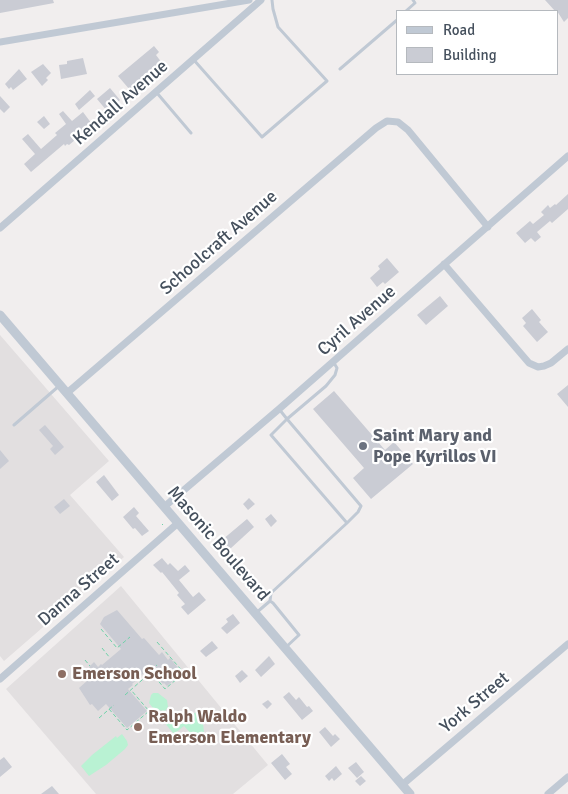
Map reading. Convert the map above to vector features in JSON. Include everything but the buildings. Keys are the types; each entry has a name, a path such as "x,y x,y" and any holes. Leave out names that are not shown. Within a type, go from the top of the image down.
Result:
{"street":[{"path":"0,42 249,0"},
{"name":"Kendall Avenue","path":"0,228 261,0"},
{"name":"Schoolcraft Avenue","path":"67,394 376,128 387,121 393,120 398,122 408,130 488,227"},
{"name":"Cyril Avenue","path":"164,506 568,156"},
{"path":"444,264 528,363 538,367 544,366 552,363 568,349"},
{"name":"Masonic Boulevard","path":"2,320 60,385 410,794"},
{"name":"Danna Street","path":"0,679 178,523"},
{"name":"York Street","path":"402,785 568,644"},
{"path":"548,794 568,777"}],"lane":[{"path":"193,59 262,137 327,81 278,27 272,0"},
{"path":"414,2 420,0"},
{"path":"340,69 396,21"},
{"path":"156,92 191,133"},
{"path":"333,361 336,368 335,375 326,386 271,435 347,523"},
{"path":"14,425 60,385"},
{"path":"256,614 270,601 271,593 347,523 361,506 278,409"},
{"path":"270,601 299,635 285,648"}],"path":[{"path":"101,629 117,648 130,637"},
{"path":"151,672 166,689 184,673 157,642"},
{"path":"102,648 110,658"},
{"path":"85,660 90,666"},
{"path":"124,696 157,665"},
{"path":"79,668 86,676"},
{"path":"109,709 127,730 149,711 131,690"},
{"path":"99,718 114,705"}],"shaded area":[{"path":"0,335 109,461 70,495 124,557 4,661 0,656"},
{"name":"Ralph Waldo Emerson Elementary","path":"121,586 268,765 233,794 96,794 6,689"}],"green space":[{"path":"153,693 158,693 167,700 168,707 165,711 156,710 154,712 152,710 153,708 149,703"},
{"path":"198,710 202,715 204,732 196,739 184,726 174,734 163,721 175,711 185,722"},
{"path":"122,734 128,745 125,749 89,776 81,766 116,736 117,738"}],"place":[{"name":"Saint Mary and Pope Kyrillos VI","path":"363,446"},
{"name":"Emerson School","path":"62,674"},
{"name":"Ralph Waldo Emerson Elementary","path":"138,727"}]}
